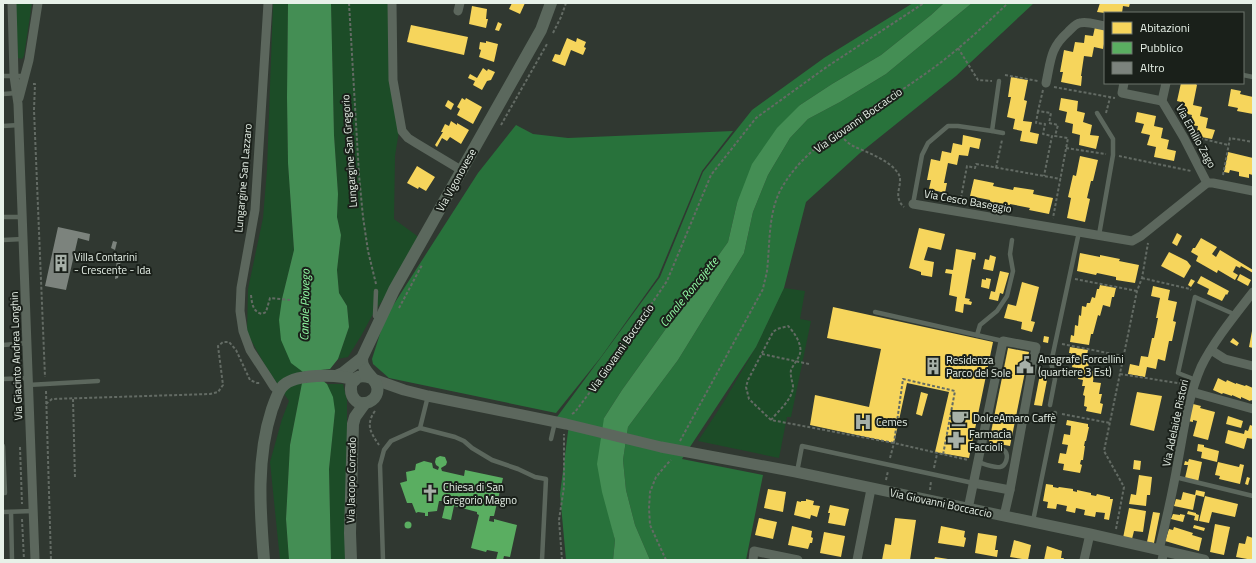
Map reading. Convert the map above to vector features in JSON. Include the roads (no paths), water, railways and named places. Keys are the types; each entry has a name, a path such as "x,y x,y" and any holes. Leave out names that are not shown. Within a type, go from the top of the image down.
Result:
{"main road":[{"name":"Via Vigonovese","path":"355,379 355,369 394,290 460,170 541,30 551,3"},
{"path":"331,376 343,373 359,360 363,366 372,378 376,384 378,390 376,396 371,401 365,403 357,401 352,395 351,387 355,379 361,376 372,378"},
{"path":"264,560 261,523 262,452 269,420 279,391 286,383 300,378 331,376 355,379"},
{"name":"Via Jacopo Corrado","path":"351,560 352,424 365,403"}],"street":[{"name":"Via Giacinto Andrea Longhin","path":"12,3 14,76 19,93"},
{"name":"Via Giacinto Andrea Longhin","path":"35,560 18,104 19,93 29,60 38,3"},
{"name":"Lungargine San Lazzaro","path":"268,3 255,210 241,288 240,311 243,331 250,350 279,391"},
{"path":"392,3 393,80 402,131 416,144 460,170"},
{"path":"1045,83 1055,46 1067,32 1078,23 1086,22 1104,26"},
{"name":"Via Emilio Zago","path":"1124,84 1122,92 1162,101"},
{"name":"Via Emilio Zago","path":"1166,84 1162,101 1184,138 1207,183"},
{"path":"1207,183 1221,184 1253,191"},
{"name":"Via Cesco Baseggio","path":"913,204 1132,240 1138,238 1207,183"},
{"name":"Via Adelaide Ristori","path":"1162,554 1175,477 1194,386 1202,366 1211,350 1253,292"},
{"path":"968,509 1003,341 1036,347 1004,516"},
{"path":"1211,350 1225,359 1253,366"},
{"path":"372,378 404,390 428,396 555,422"},
{"path":"1194,386 1253,409"},
{"path":"376,396 389,391 404,390"},
{"name":"Via Giovanni Boccaccio","path":"555,422 661,447 796,472 1090,534 1162,554 1204,560"},
{"path":"974,483 1010,490"},
{"path":"857,560 871,488"},
{"path":"1084,560 1090,534"},
{"path":"753,560 754,551 798,560"}],"lane":[{"path":"3,76 24,76"},
{"path":"992,131 999,81"},
{"path":"3,94 19,93"},
{"path":"1098,113 1113,139 1113,155 1099,235"},
{"path":"3,126 19,125"},
{"name":"Via Cesco Baseggio","path":"913,204 922,155 928,143 948,126 958,126 1003,134"},
{"path":"3,217 22,217"},
{"path":"1050,405 1055,379 1051,363 1079,232"},
{"path":"3,240 23,239"},
{"path":"978,335 980,325 997,311 1007,296 1013,271 1010,254 1012,240"},
{"path":"375,316 376,291"},
{"path":"1194,386 1178,373 1194,297 1236,315"},
{"path":"875,312 1003,341"},
{"path":"3,345 27,343"},
{"path":"3,379 45,384 98,381"},
{"path":"420,428 428,396"},
{"path":"1032,522 1055,413"},
{"path":"551,439 555,422"},
{"path":"383,560 380,465 384,450 391,441 420,428 455,437 492,460 535,477 546,479 542,560"},
{"path":"978,462 1000,467 1003,466 1007,457 1005,452 1001,448 987,445"},
{"path":"3,446 5,493 3,493"},
{"path":"796,472 802,446 974,483"},
{"path":"1175,477 1253,496"},
{"path":"3,512 33,511"},
{"path":"11,512 12,560"}],"water":[{"name":"Canale Piovego","path":"288,3 331,3 334,135 338,194 337,217 341,235 337,270 339,293 347,306 349,327 338,359 330,369 321,370 322,380 327,384 333,397 335,411 329,469 331,560 289,560 286,519 290,445 302,383 307,383 308,371 303,372 291,363 281,340 279,320 282,299 294,250 288,163"},
{"path":"944,3 972,3 886,74 840,102 808,119 790,138 768,175 753,212 744,253 678,360 628,427 623,460 626,490 635,525 650,560 613,560 615,540 602,492 597,464 604,418 622,390 728,242 737,203 752,164 777,128 800,105 881,55"}],"place":[{"name":"Villa Contarini - Crescente - Ida","path":"61,263"},
{"name":"Anagrafe Forcellini (quartiere 3 Est)","path":"1025,365"},
{"name":"Residenza Parco del Sole","path":"933,366"},
{"name":"DolceAmaro Caffè","path":"960,418"},
{"name":"Cemes","path":"863,422"},
{"name":"Farmacia Faccioli","path":"956,440"},
{"name":"Chiesa di San Gregorio Magno","path":"430,493"}],"water label":[{"name":"Canale Roncajette","path":"689,292"}]}
